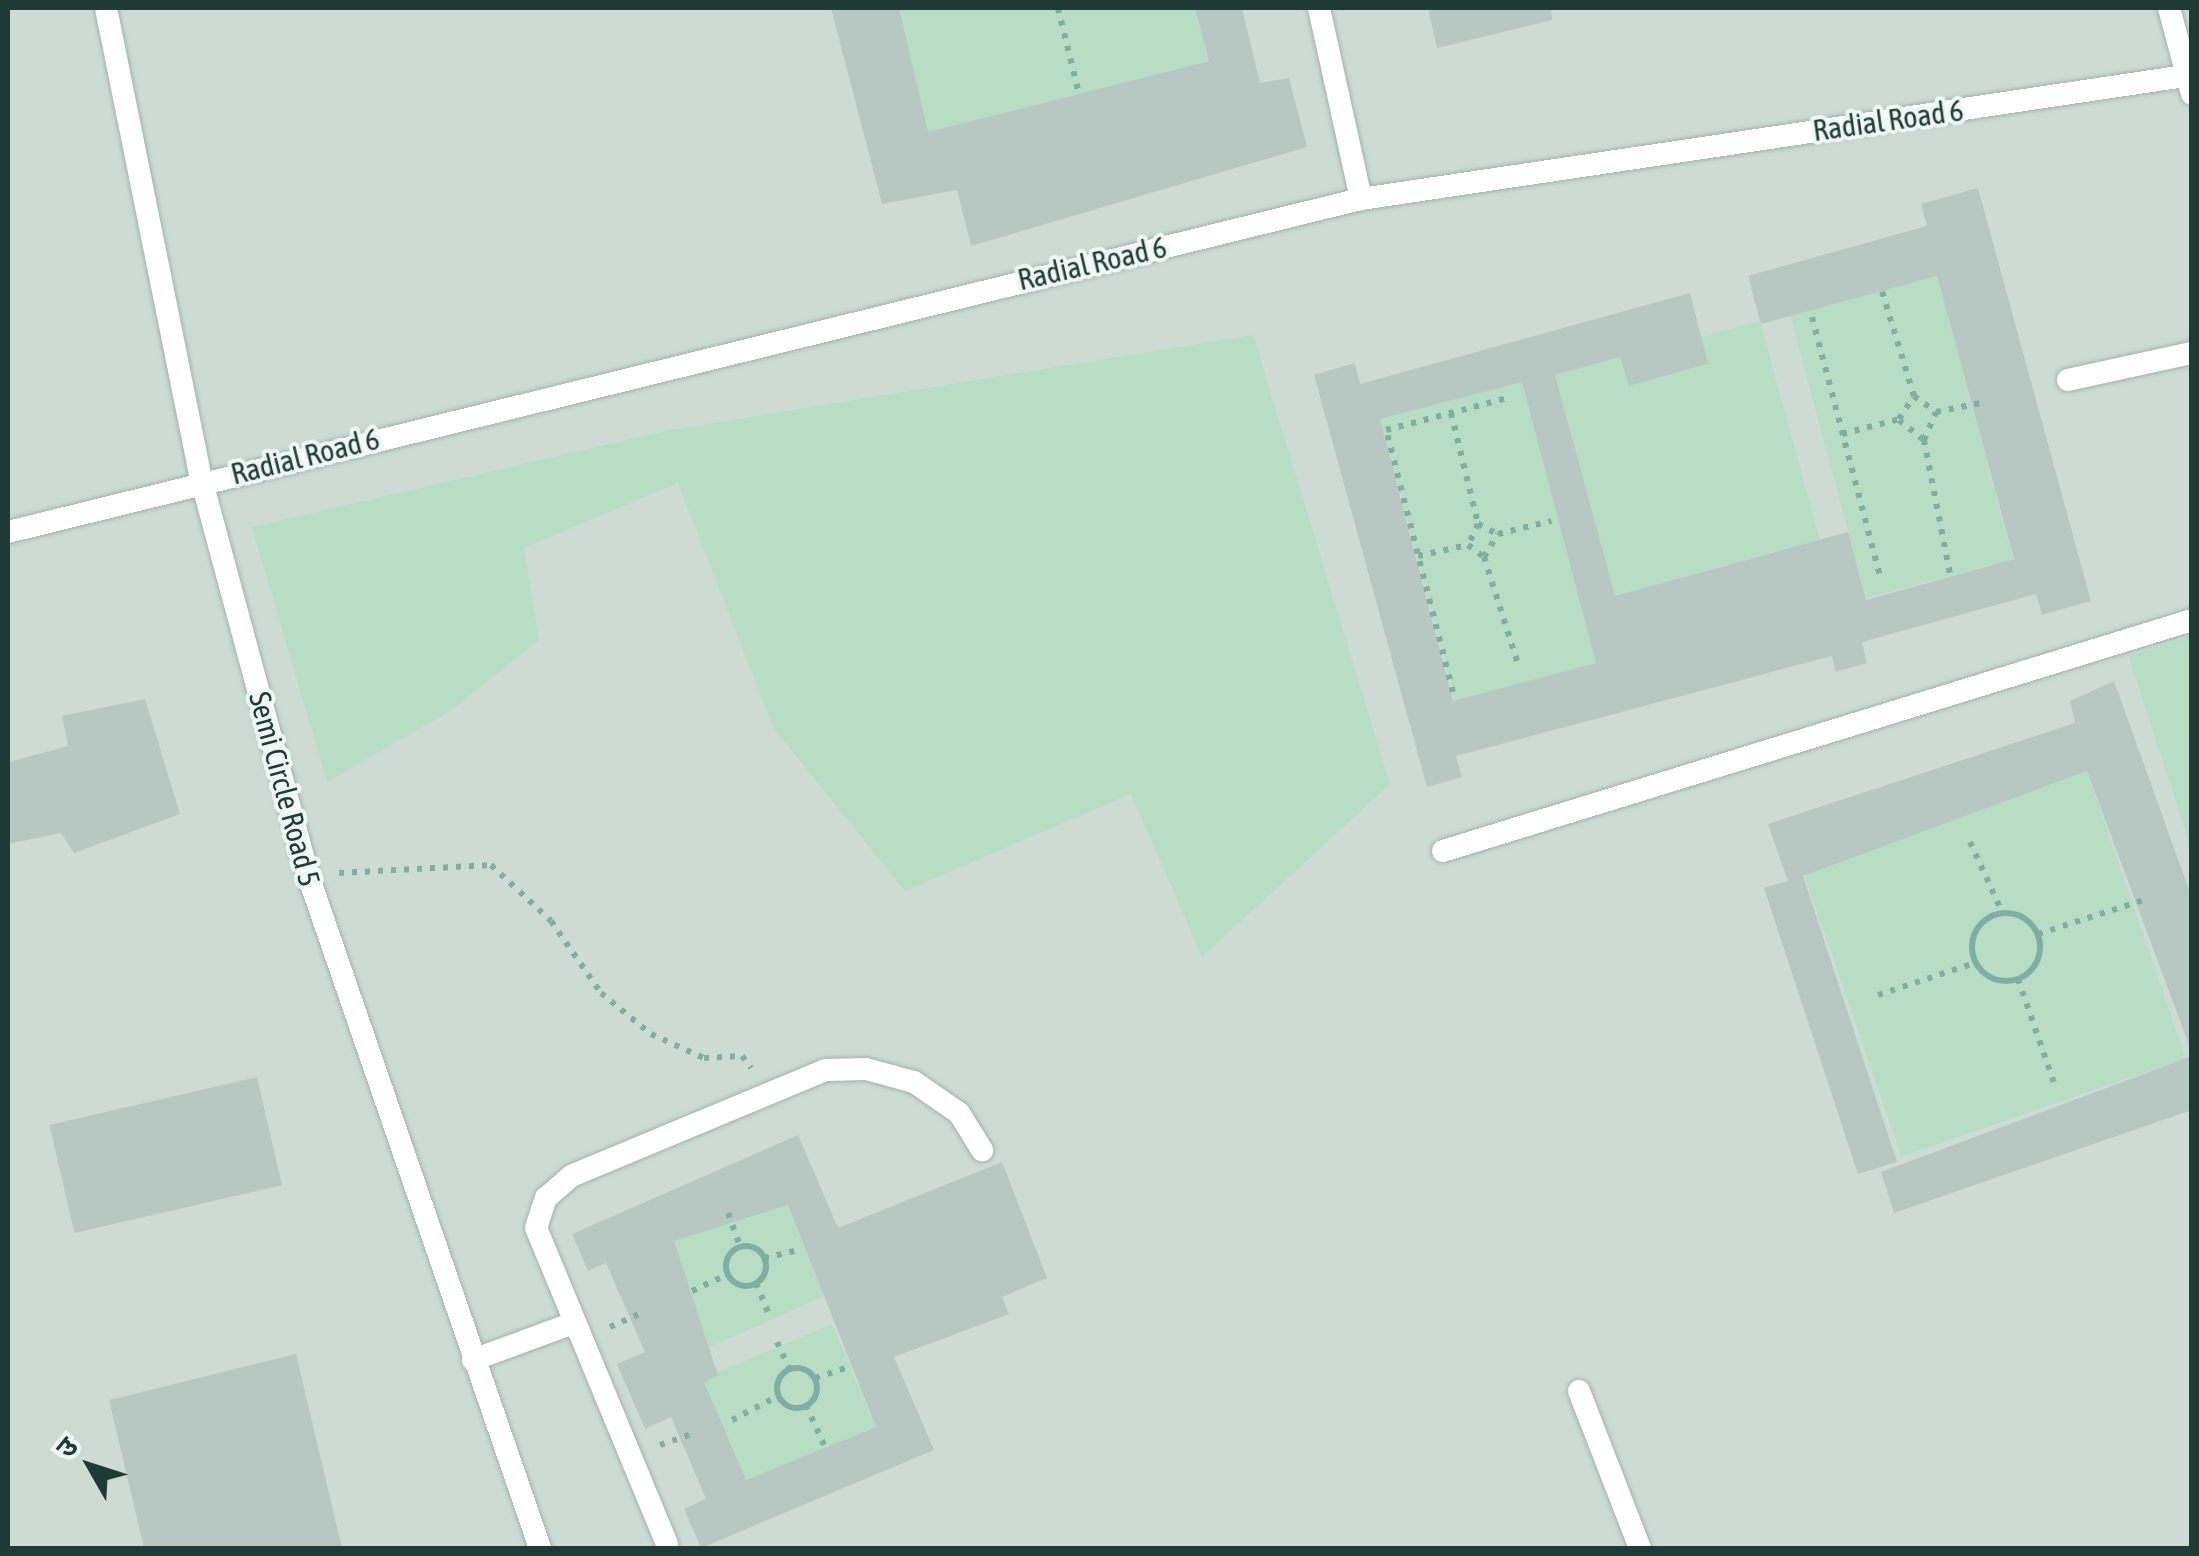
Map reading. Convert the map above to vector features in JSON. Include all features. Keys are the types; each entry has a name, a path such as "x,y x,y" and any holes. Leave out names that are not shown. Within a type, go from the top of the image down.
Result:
{"lane":[{"name":"Semi Circle Road 5","path":"106,8 202,482 308,875 540,1548"},
{"path":"1318,8 1361,199"},
{"path":"2169,8 2190,81"},
{"name":"Radial Road 6","path":"8,532 1361,199 2190,81"},
{"path":"2068,380 2192,354"},
{"path":"1443,852 2192,620"},
{"path":"668,1544 571,1324 536,1228 546,1198 571,1176 773,1096 826,1070 866,1069 914,1082 959,1113 982,1150"},
{"path":"473,1360 571,1324"},
{"path":"1579,1391 1640,1548"}],"path":[{"path":"1058,8 1079,94"},
{"path":"1881,288 1914,396 1936,412 1986,402"},
{"path":"1812,317 1880,576"},
{"path":"1842,434 1899,420 1914,396"},
{"path":"1453,692 1386,430 1512,397"},
{"path":"1936,412 1924,440 1950,574"},
{"path":"1452,413 1478,524 1468,545"},
{"path":"1899,420 1924,440"},
{"path":"1478,524 1498,534 1551,521"},
{"path":"1484,557 1498,534"},
{"path":"1418,556 1468,545 1484,557 1518,664"},
{"path":"1970,842 2002,912"},
{"path":"308,875 491,865 551,921 601,994 651,1034 704,1058 742,1056 773,1096"},
{"path":"2038,934 2147,899"},
{"path":"2002,912 2018,914 2038,934 2038,961 2018,979 2001,981 1974,963 1972,940 1982,922 2002,912"},
{"path":"1878,995 1974,963"},
{"path":"2018,979 2054,1086"},
{"path":"728,1213 740,1246 764,1258 796,1250"},
{"path":"727,1275 727,1258 740,1246"},
{"path":"764,1258 756,1283 770,1318"},
{"path":"692,1291 727,1275 756,1283"},
{"path":"777,1342 790,1370"},
{"path":"799,1367 815,1378 816,1394 806,1405 795,1408 778,1396 776,1385 790,1370 799,1367"},
{"path":"815,1378 846,1368"},
{"path":"732,1420 778,1396"},
{"path":"806,1405 824,1445"}],"shaded area":[{"path":"8,8 2191,8 2191,1548 8,1548"}],"green space":[{"path":"899,8 1195,8 1209,61 928,132"},
{"path":"1937,276 2013,559 1866,598 1790,315"},
{"path":"1760,321 1827,566 1784,549 1648,587 1621,620 1555,375 1620,357 1629,386 1707,365 1701,337"},
{"path":"1253,335 1390,784 1202,957 1131,794 905,891 773,727 678,483 524,548 539,640 450,711 327,782 252,527 670,430"},
{"path":"1522,381 1598,663 1456,701 1380,419"},
{"path":"2192,636 2191,849 2129,657"},
{"path":"2087,771 2186,1058 1901,1156 1802,869"},
{"path":"788,1205 824,1296 708,1348 674,1241"},
{"path":"832,1324 876,1427 746,1482 702,1379"}],"building":[{"path":"831,8 899,8 928,132 1209,61 1195,8 1242,8 1260,83 1289,78 1307,147 971,246 957,190 882,204"},
{"path":"1428,8 1551,8 1552,20 1437,48"},
{"path":"1978,188 2091,601 2042,615 2036,594 1862,642 1867,663 1836,672 1832,656 1456,756 1462,777 1427,787 1314,375 1355,363 1360,384 1690,293 1708,364 1629,386 1620,357 1555,375 1615,596 1848,532 1866,600 2014,559 1937,276 1761,324 1748,276 1927,226 1921,204","holes":["1522,382 1596,663 1453,701 1380,419"]},
{"path":"2114,681 2192,898 2192,1053 2087,771 1803,876 1897,1162 1858,1174 1764,888 1788,881 1768,824 2075,723 2070,701"},
{"path":"145,699 180,814 74,853 61,833 8,844 8,762 68,746 62,716"},
{"path":"2192,1056 2192,1110 1894,1213 1881,1172"},
{"path":"257,1077 282,1185 74,1233 49,1125"},
{"path":"798,1135 838,1228 1002,1162 1047,1278 1002,1297 1009,1314 894,1357 934,1450 701,1548 684,1509 706,1499 671,1417 645,1429 617,1364 645,1352 606,1263 588,1271 572,1234","holes":["788,1205 876,1427 746,1480 704,1382 718,1375 674,1241"]},
{"path":"296,1354 342,1548 144,1548 109,1400"}]}
